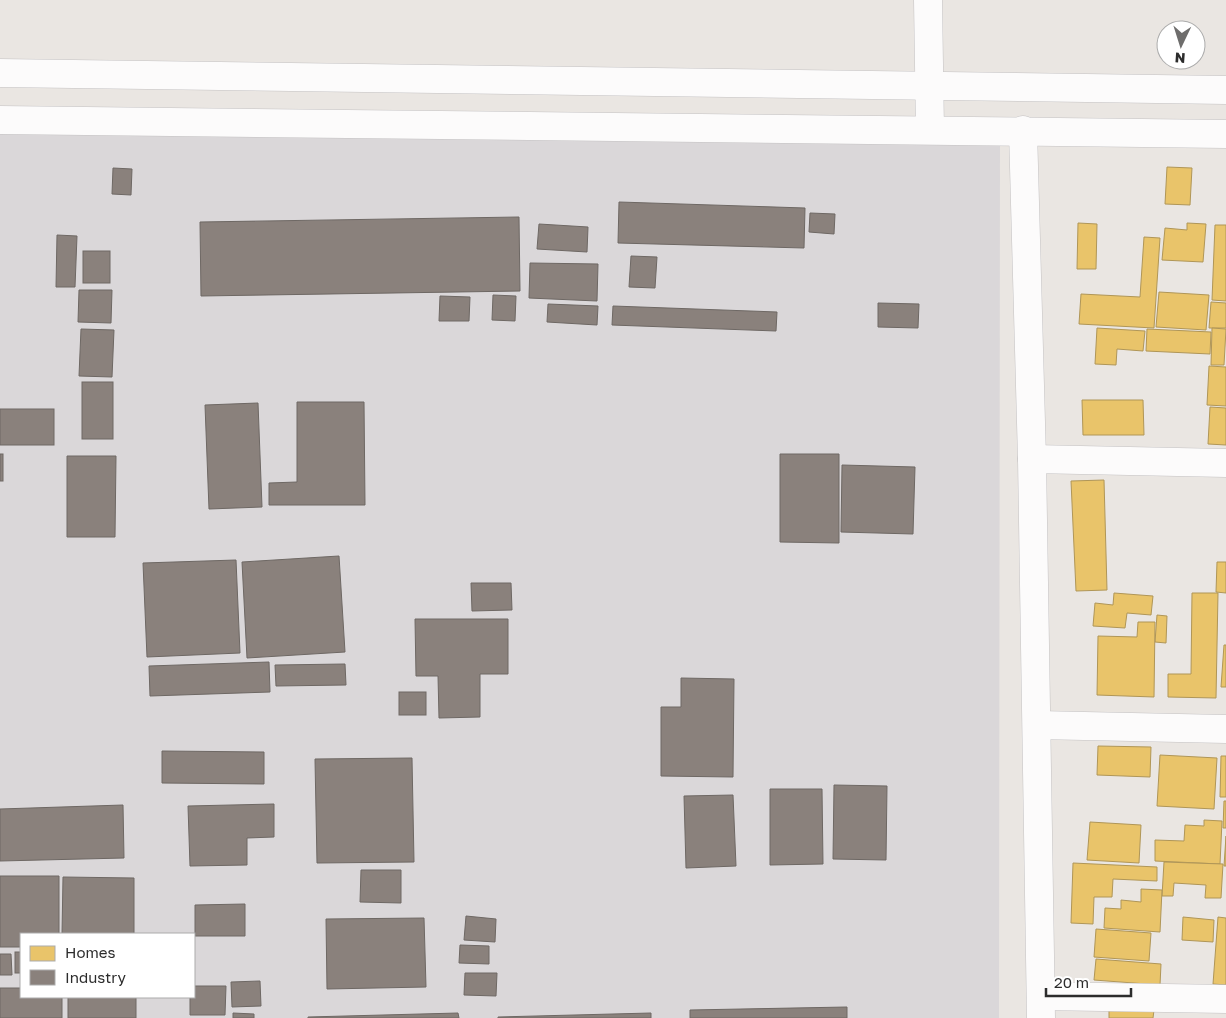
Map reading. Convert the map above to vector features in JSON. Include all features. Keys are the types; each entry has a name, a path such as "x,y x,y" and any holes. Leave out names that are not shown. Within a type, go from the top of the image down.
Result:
{"street":[{"path":"928,0 930,130"},
{"path":"0,73 1226,90"},
{"path":"0,120 1023,130 1226,134"},
{"path":"1023,130 1032,459 1041,1007 1226,999"},
{"path":"1032,459 1226,463"},
{"path":"1036,725 1226,729"}],"shaded area":[{"path":"0,127 1000,140 999,1018 0,1018"}],"building: Homes":[{"path":"1167,167 1192,168 1190,205 1165,204"},
{"path":"1078,223 1097,224 1096,269 1077,269"},
{"path":"1187,223 1206,224 1203,262 1162,260 1165,228 1187,230"},
{"path":"1215,225 1226,225 1226,301 1212,300"},
{"path":"1144,237 1160,238 1154,328 1079,324 1081,294 1140,297"},
{"path":"1159,292 1209,295 1206,330 1156,327"},
{"path":"1211,302 1226,303 1226,328 1209,328"},
{"path":"1097,328 1145,331 1143,351 1117,349 1116,365 1095,364"},
{"path":"1212,328 1226,329 1224,365 1211,365"},
{"path":"1147,329 1211,332 1210,354 1146,351"},
{"path":"1209,366 1226,367 1226,406 1207,405"},
{"path":"1082,400 1143,400 1144,435 1083,435"},
{"path":"1210,407 1226,408 1226,445 1208,444"},
{"path":"1104,480 1107,590 1076,591 1071,481"},
{"path":"1217,562 1226,562 1226,593 1216,592"},
{"path":"1114,593 1153,596 1151,615 1127,613 1125,628 1093,626 1095,603 1113,605"},
{"path":"1192,593 1218,593 1216,698 1168,697 1168,674 1191,674"},
{"path":"1157,615 1167,616 1166,643 1155,642"},
{"path":"1138,622 1155,622 1154,697 1097,695 1098,636 1137,637"},
{"path":"1224,645 1226,645 1226,687 1221,687"},
{"path":"1098,746 1151,747 1150,777 1097,775"},
{"path":"1160,755 1217,758 1214,809 1157,806"},
{"path":"1221,756 1226,756 1226,797 1220,797"},
{"path":"1224,801 1226,801 1226,828 1223,828"},
{"path":"1204,820 1222,821 1220,864 1155,861 1155,840 1184,841 1185,825 1204,826"},
{"path":"1090,822 1141,825 1139,863 1087,860"},
{"path":"1226,836 1226,866 1224,866"},
{"path":"1164,862 1223,864 1221,898 1205,898 1206,885 1174,883 1173,896 1162,896"},
{"path":"1073,863 1157,867 1157,881 1113,879 1112,897 1094,897 1093,924 1071,923"},
{"path":"1141,889 1162,890 1160,932 1104,928 1105,908 1121,909 1121,900 1141,902"},
{"path":"1183,917 1214,920 1213,942 1182,940"},
{"path":"1218,917 1226,918 1226,985 1213,984"},
{"path":"1096,929 1151,933 1149,961 1094,957"},
{"path":"1096,959 1161,964 1160,985 1094,980"},
{"path":"1109,1008 1154,1010 1153,1018 1109,1018"}],"building: Industry":[{"path":"113,168 132,169 131,195 112,194"},
{"path":"619,202 805,208 804,248 618,243"},
{"path":"810,213 835,214 834,234 809,232"},
{"path":"519,217 520,291 201,296 200,222"},
{"path":"539,224 588,227 587,252 537,249"},
{"path":"57,235 77,236 75,287 56,287"},
{"path":"83,251 110,251 110,283 83,283"},
{"path":"631,256 657,257 655,288 629,287"},
{"path":"530,263 598,264 597,301 529,298"},
{"path":"79,290 112,290 111,323 78,322"},
{"path":"493,295 516,296 515,321 492,320"},
{"path":"440,296 470,297 469,321 439,321"},
{"path":"878,303 919,304 918,328 878,327"},
{"path":"548,304 598,306 597,325 547,322"},
{"path":"613,306 777,312 776,331 612,325"},
{"path":"81,329 114,330 112,377 79,376"},
{"path":"82,382 113,382 113,439 82,439"},
{"path":"297,402 364,402 365,505 269,505 269,483 297,482"},
{"path":"258,403 262,507 209,509 205,405"},
{"path":"0,409 54,409 54,445 0,445"},
{"path":"0,454 3,454 3,481 0,481"},
{"path":"780,454 839,454 839,543 780,542"},
{"path":"67,456 116,456 115,537 67,537"},
{"path":"842,465 915,467 913,534 841,532"},
{"path":"339,556 345,652 247,658 242,562"},
{"path":"236,560 240,653 147,657 143,563"},
{"path":"471,583 511,583 512,610 472,611"},
{"path":"415,619 508,619 508,674 480,674 480,717 439,718 438,676 416,676"},
{"path":"269,662 270,692 150,696 149,666"},
{"path":"345,664 346,685 276,686 275,665"},
{"path":"681,678 734,679 733,777 661,776 661,707 681,707"},
{"path":"399,692 426,692 426,715 399,715"},
{"path":"162,751 264,752 264,784 162,783"},
{"path":"412,758 414,862 317,863 315,759"},
{"path":"834,785 887,786 886,860 833,859"},
{"path":"770,789 822,789 823,864 770,865"},
{"path":"733,795 736,866 686,868 684,796"},
{"path":"274,804 274,837 247,838 247,865 190,866 188,806"},
{"path":"123,805 124,858 0,861 0,809"},
{"path":"361,870 401,870 401,903 360,902"},
{"path":"0,876 59,876 59,933 20,933 20,947 0,947"},
{"path":"63,877 134,878 134,933 62,933"},
{"path":"245,904 245,936 195,936 195,905"},
{"path":"466,916 496,919 495,942 464,940"},
{"path":"424,918 426,987 327,989 326,919"},
{"path":"460,945 489,946 489,964 459,963"},
{"path":"15,952 20,952 20,973 15,973"},
{"path":"0,954 11,954 12,975 0,975"},
{"path":"465,973 497,973 496,996 464,995"},
{"path":"260,981 261,1006 232,1007 231,982"},
{"path":"195,986 226,986 225,1015 190,1015 190,998 195,998"},
{"path":"0,988 20,988 20,998 62,998 62,1018 0,1018"},
{"path":"68,998 136,998 136,1018 68,1018"},
{"path":"847,1007 847,1018 690,1018 690,1010"},
{"path":"233,1013 254,1014 254,1018 233,1018"},
{"path":"458,1013 459,1018 308,1018 308,1017"},
{"path":"651,1013 651,1018 498,1018 498,1017"}]}
